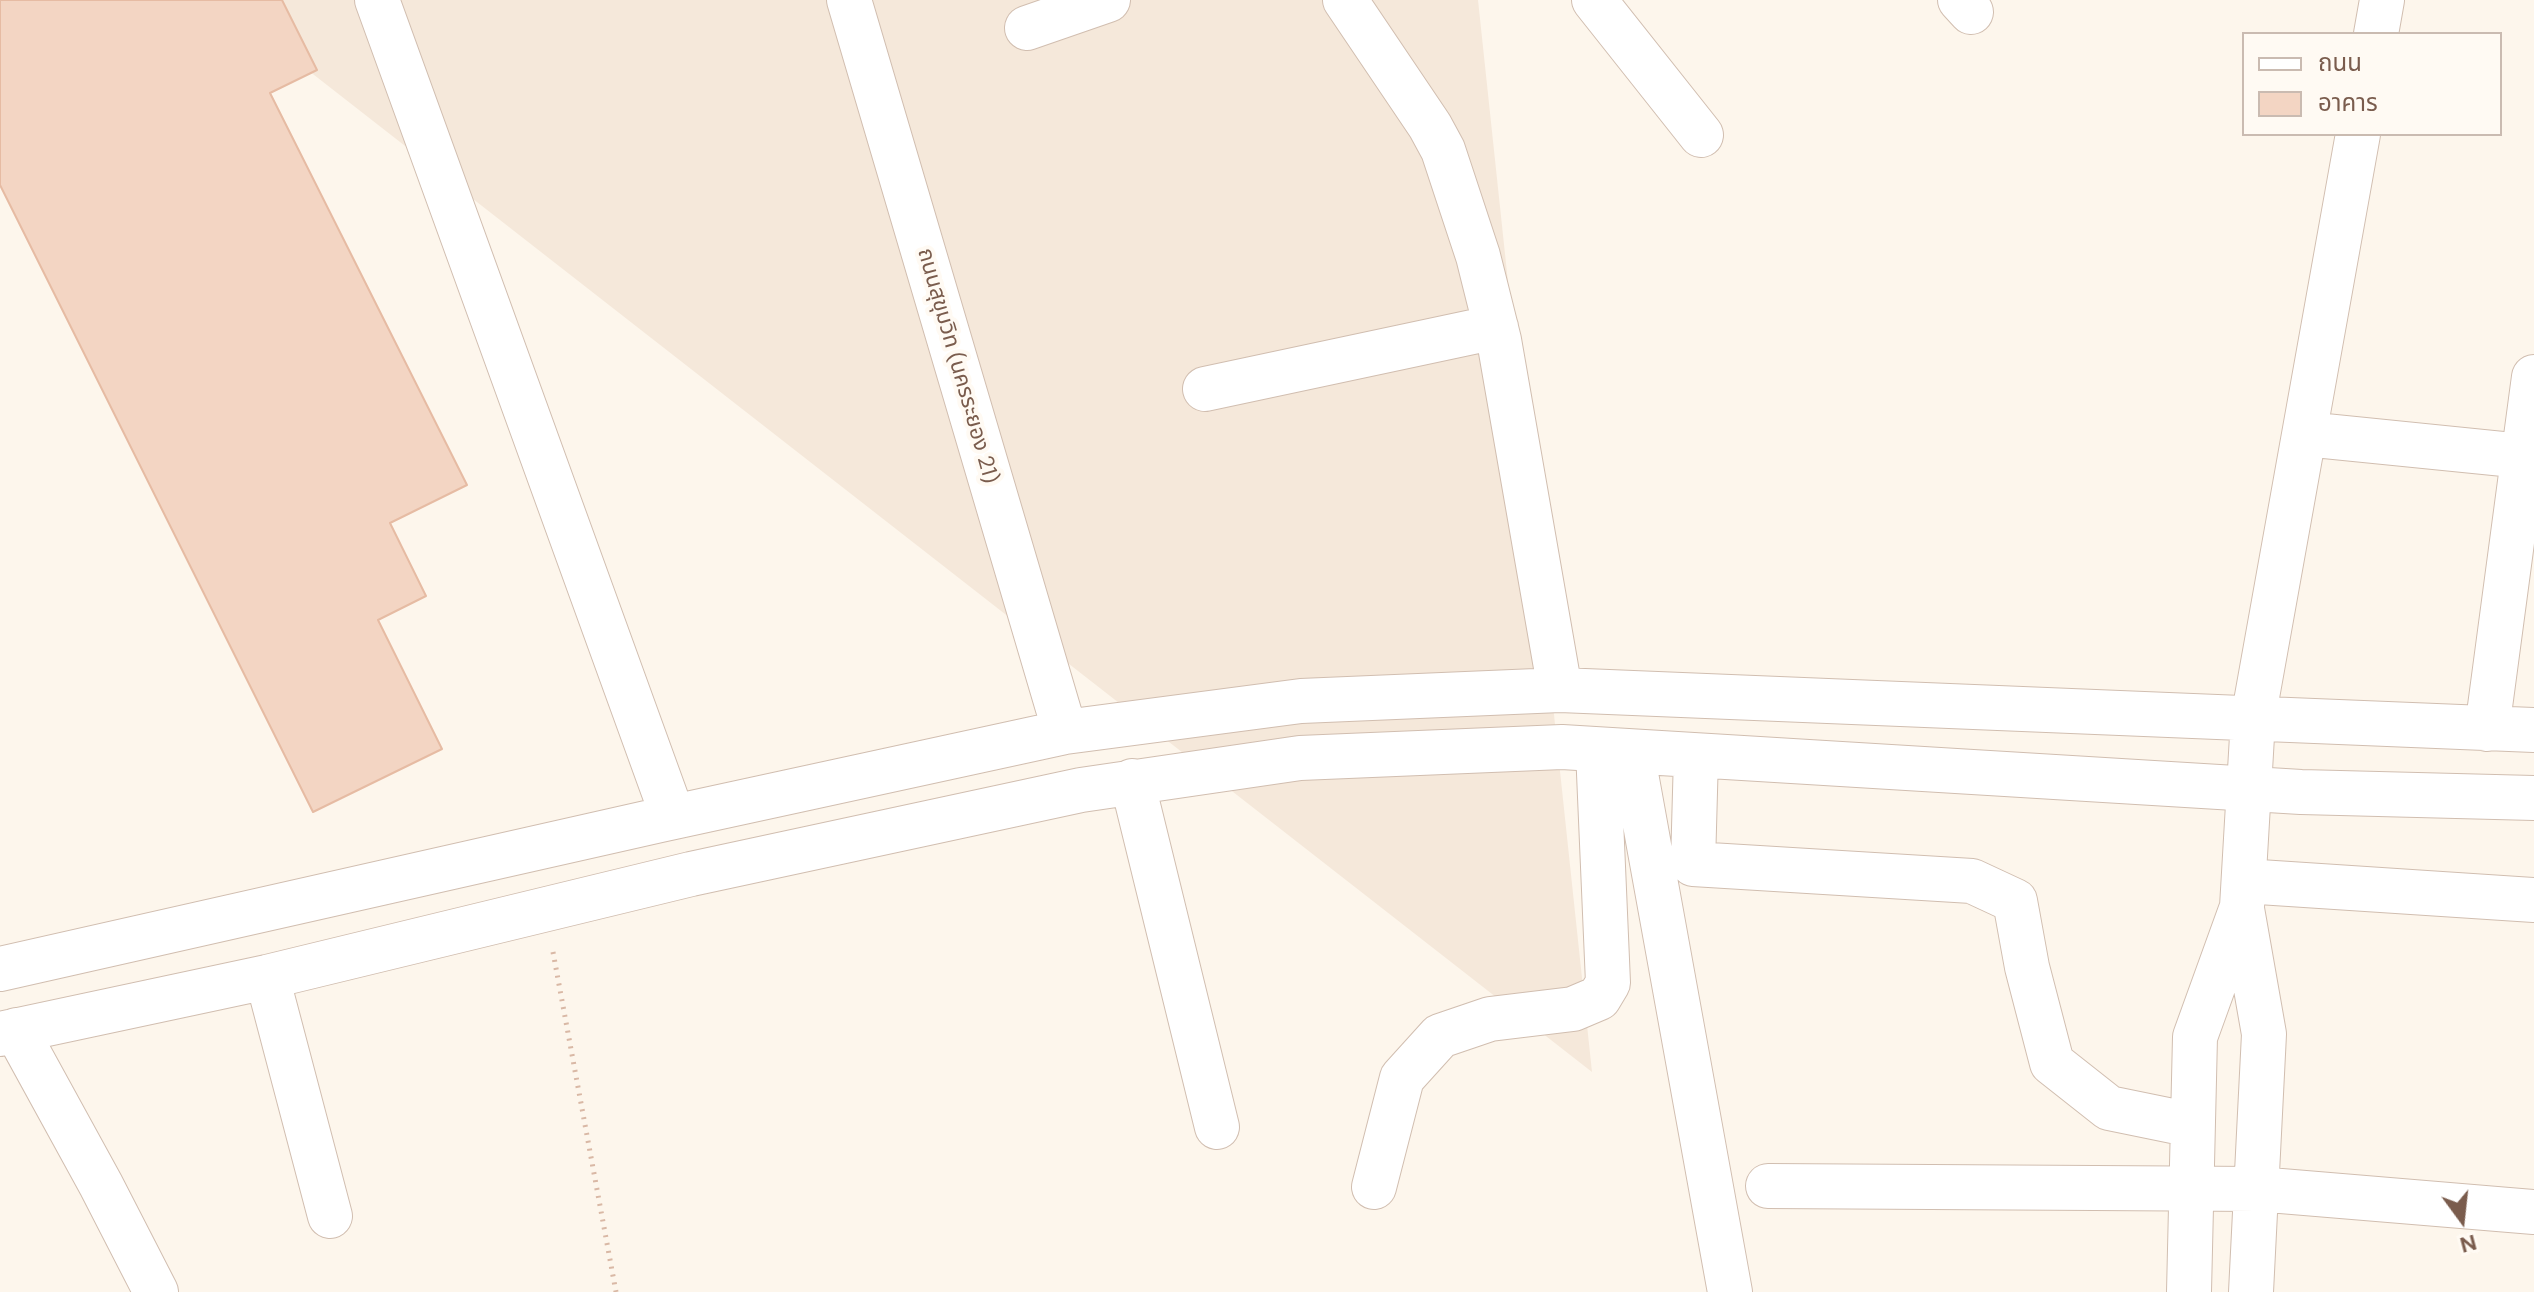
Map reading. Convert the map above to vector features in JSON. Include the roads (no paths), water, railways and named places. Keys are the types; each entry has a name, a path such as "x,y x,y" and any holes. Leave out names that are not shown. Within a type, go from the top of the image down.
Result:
{"street":[{"path":"377,0 666,818 678,877"},
{"name":"ถนนสุขุมวิท (นครระยอง 21)","path":"849,0 1065,732"},
{"path":"1027,28 1108,0"},
{"path":"1345,0 1415,100 1443,150 1478,256 1496,327 1560,690"},
{"path":"1594,0 1701,135"},
{"path":"2376,32 2382,0"},
{"path":"2251,1292 2264,1034 2243,894 2253,719 2358,136"},
{"path":"1205,389 1496,327"},
{"path":"2487,729 2518,622 2534,377"},
{"path":"2305,434 2529,456"},
{"path":"0,969 666,818 1065,732 1301,701 1560,690 2534,730"},
{"path":"156,1292 101,1185 8,1032 267,977 678,877 1132,781 1300,758 1562,747 2249,789 2534,798"},
{"path":"1374,1187 1402,1078 1440,1036 1490,1019 1573,1009 1599,998 1608,983 1615,751"},
{"path":"1615,751 1730,1292"},
{"path":"1696,756 1693,864 1972,881 2015,901 2027,967 2052,1063 2109,1108 2192,1125"},
{"path":"1132,781 1217,1127"},
{"path":"2189,1292 2195,1037 2243,894"},
{"path":"2243,894 2534,900"},
{"path":"267,977 330,1216"},
{"path":"1768,1186 2257,1189 2534,1212"}]}
